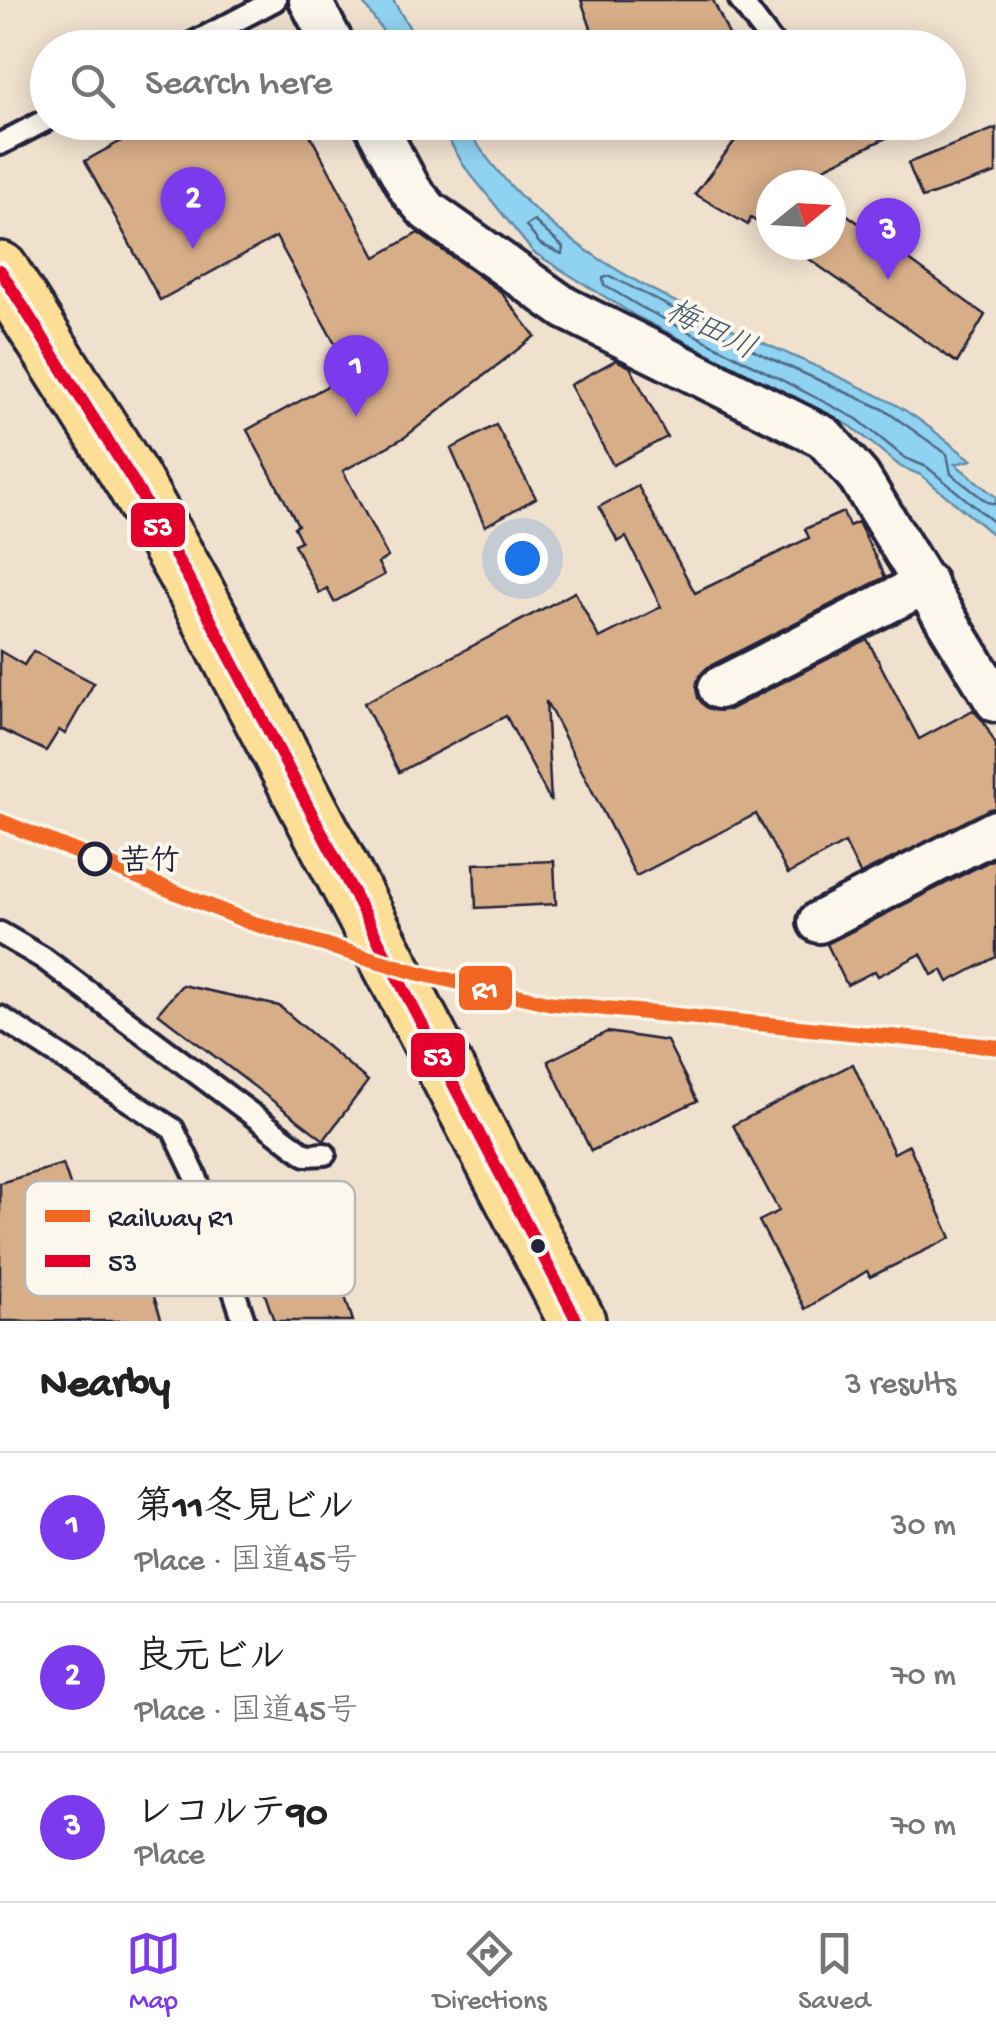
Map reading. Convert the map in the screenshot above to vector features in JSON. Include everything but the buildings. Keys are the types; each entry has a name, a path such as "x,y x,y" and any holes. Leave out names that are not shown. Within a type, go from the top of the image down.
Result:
{"highway":[{"path":"0,270 134,482 195,590 576,1321"}],"street":[{"path":"310,0 326,30"},
{"path":"384,140 411,190 428,211 564,308 824,438 860,478 996,701"},
{"path":"719,688 926,583"},
{"path":"820,922 996,831"}],"lane":[{"path":"218,30 275,0"},
{"path":"740,0 762,30"},
{"path":"0,144 30,128"},
{"path":"0,933 42,958 306,1155 324,1154"},
{"path":"0,1017 173,1128 197,1181"},
{"path":"236,1296 244,1321"}],"water":[{"path":"361,0 393,0 411,30 382,30"},
{"name":"梅田川","path":"449,140 476,140 501,175 546,219 596,257 710,319 908,412 972,460 955,464 996,497 996,537 921,475 901,467 852,427 634,315 533,252 464,166"}],"rail line":[{"name":"R1","path":"0,821 249,922 418,973 550,1003 996,1047"}],"transit line":[{"name":"53","path":"0,270 133,481 195,590 577,1321"}],"place":[{"name":"良元ビル","path":"193,249"},
{"name":"レコルテ90","path":"888,280"},
{"name":"第11冬見ビル","path":"356,417"},
{"name":"苦竹","path":"95,859"}]}
